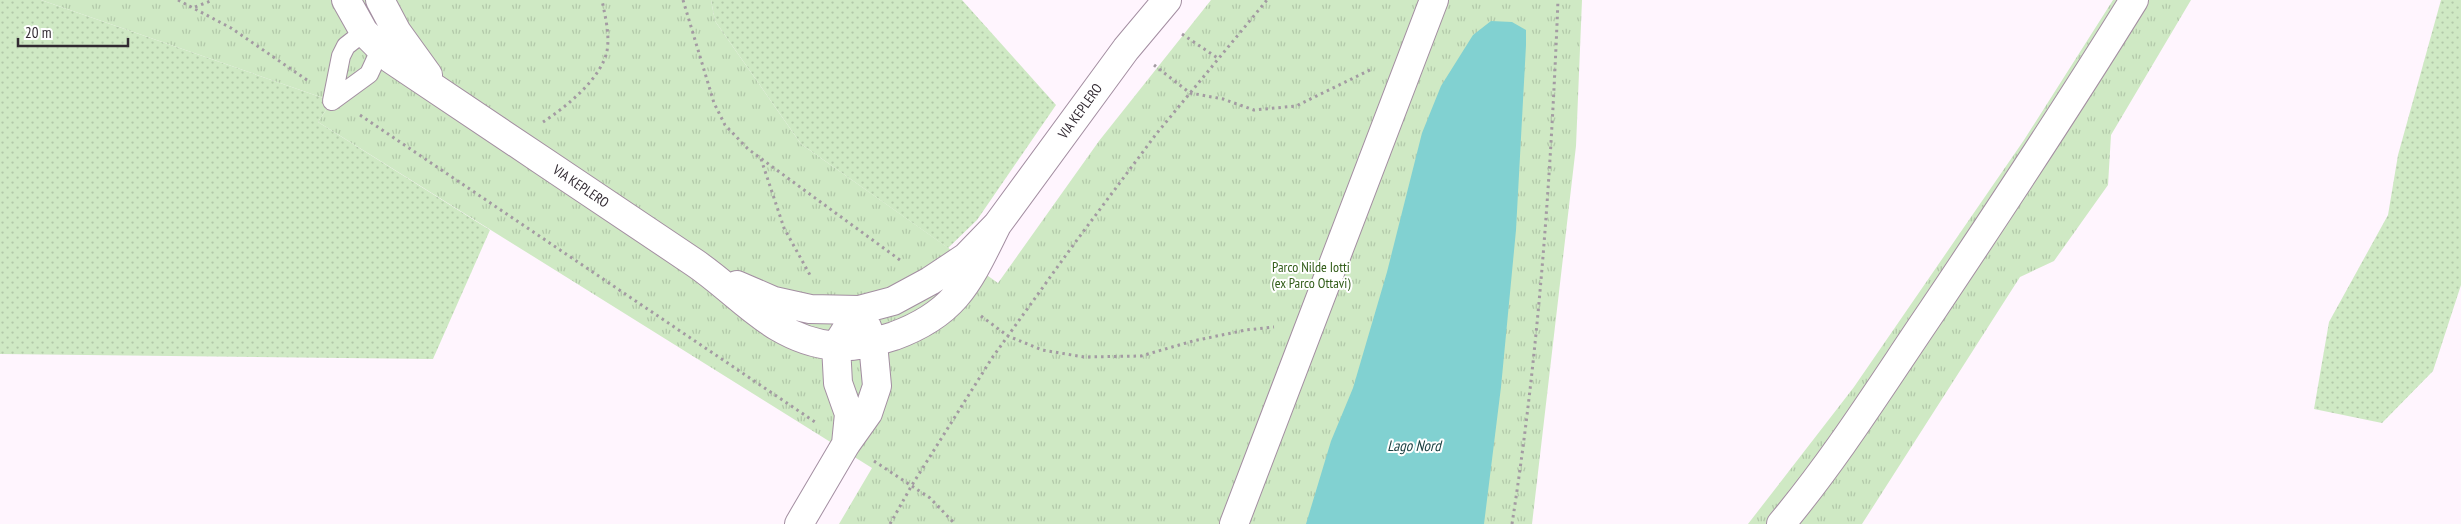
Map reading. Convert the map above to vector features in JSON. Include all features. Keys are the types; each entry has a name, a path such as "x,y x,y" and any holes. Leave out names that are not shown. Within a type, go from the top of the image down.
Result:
{"street":[{"name":"VIA KEPLERO","path":"346,0 373,40 391,58 710,273"},
{"name":"VIA KEPLERO","path":"380,0 397,32 422,68 452,100"},
{"path":"1234,524 1434,0"},
{"path":"1781,524 1817,481 1886,379 2089,73 2134,0"},
{"name":"VIA KEPLERO","path":"997,225 1126,49 1160,9"},
{"path":"710,273 774,301 810,309 859,310 893,301 930,281 966,256 997,225"},
{"path":"710,273 766,321 797,338 836,346 873,343 916,328 946,309 969,280 997,225"},
{"path":"799,524 846,444 868,413 877,386 873,343 859,310"},
{"path":"846,444 849,414 838,383 836,346 859,310"}],"path":[{"path":"178,0 230,28 308,81"},
{"path":"194,8 213,0"},
{"path":"512,140 562,109 598,72 604,61 608,40 602,0"},
{"path":"890,524 912,485 992,358 1156,133 1268,0"},
{"path":"1512,524 1535,362 1546,219 1558,0"},
{"path":"1160,9 1190,38 1219,59"},
{"path":"1126,49 1157,67 1190,93 1223,99 1254,110 1296,106 1373,68"},
{"path":"358,114 846,444 912,485 930,498 955,524"},
{"path":"761,158 784,228 827,309"}],"green space":[{"path":"0,0 41,0 332,101 318,122 490,230 433,359 0,354"},
{"name":"Parco Nilde Iotti (ex Parco Ottavi)","path":"41,0 711,0 715,21 801,144 998,283 1099,141 1211,0 1582,0 1576,146 1532,524 839,524 872,468 318,122 332,101"},
{"path":"711,0 962,0 1056,105 977,220 948,248 801,144 715,21"},
{"path":"2113,0 2191,0 2111,135 2108,185 2054,261 2020,277 1862,524 1748,524 1854,387 2024,140"},
{"path":"2441,0 2461,0 2461,285 2433,371 2382,423 2314,409 2329,322 2388,215 2398,155"}],"water":[{"name":"Lago Nord","path":"1491,21 1512,22 1526,30 1526,45 1516,230 1501,387 1484,524 1306,524 1331,441 1353,388 1387,272 1422,133 1441,86 1473,35"}]}
